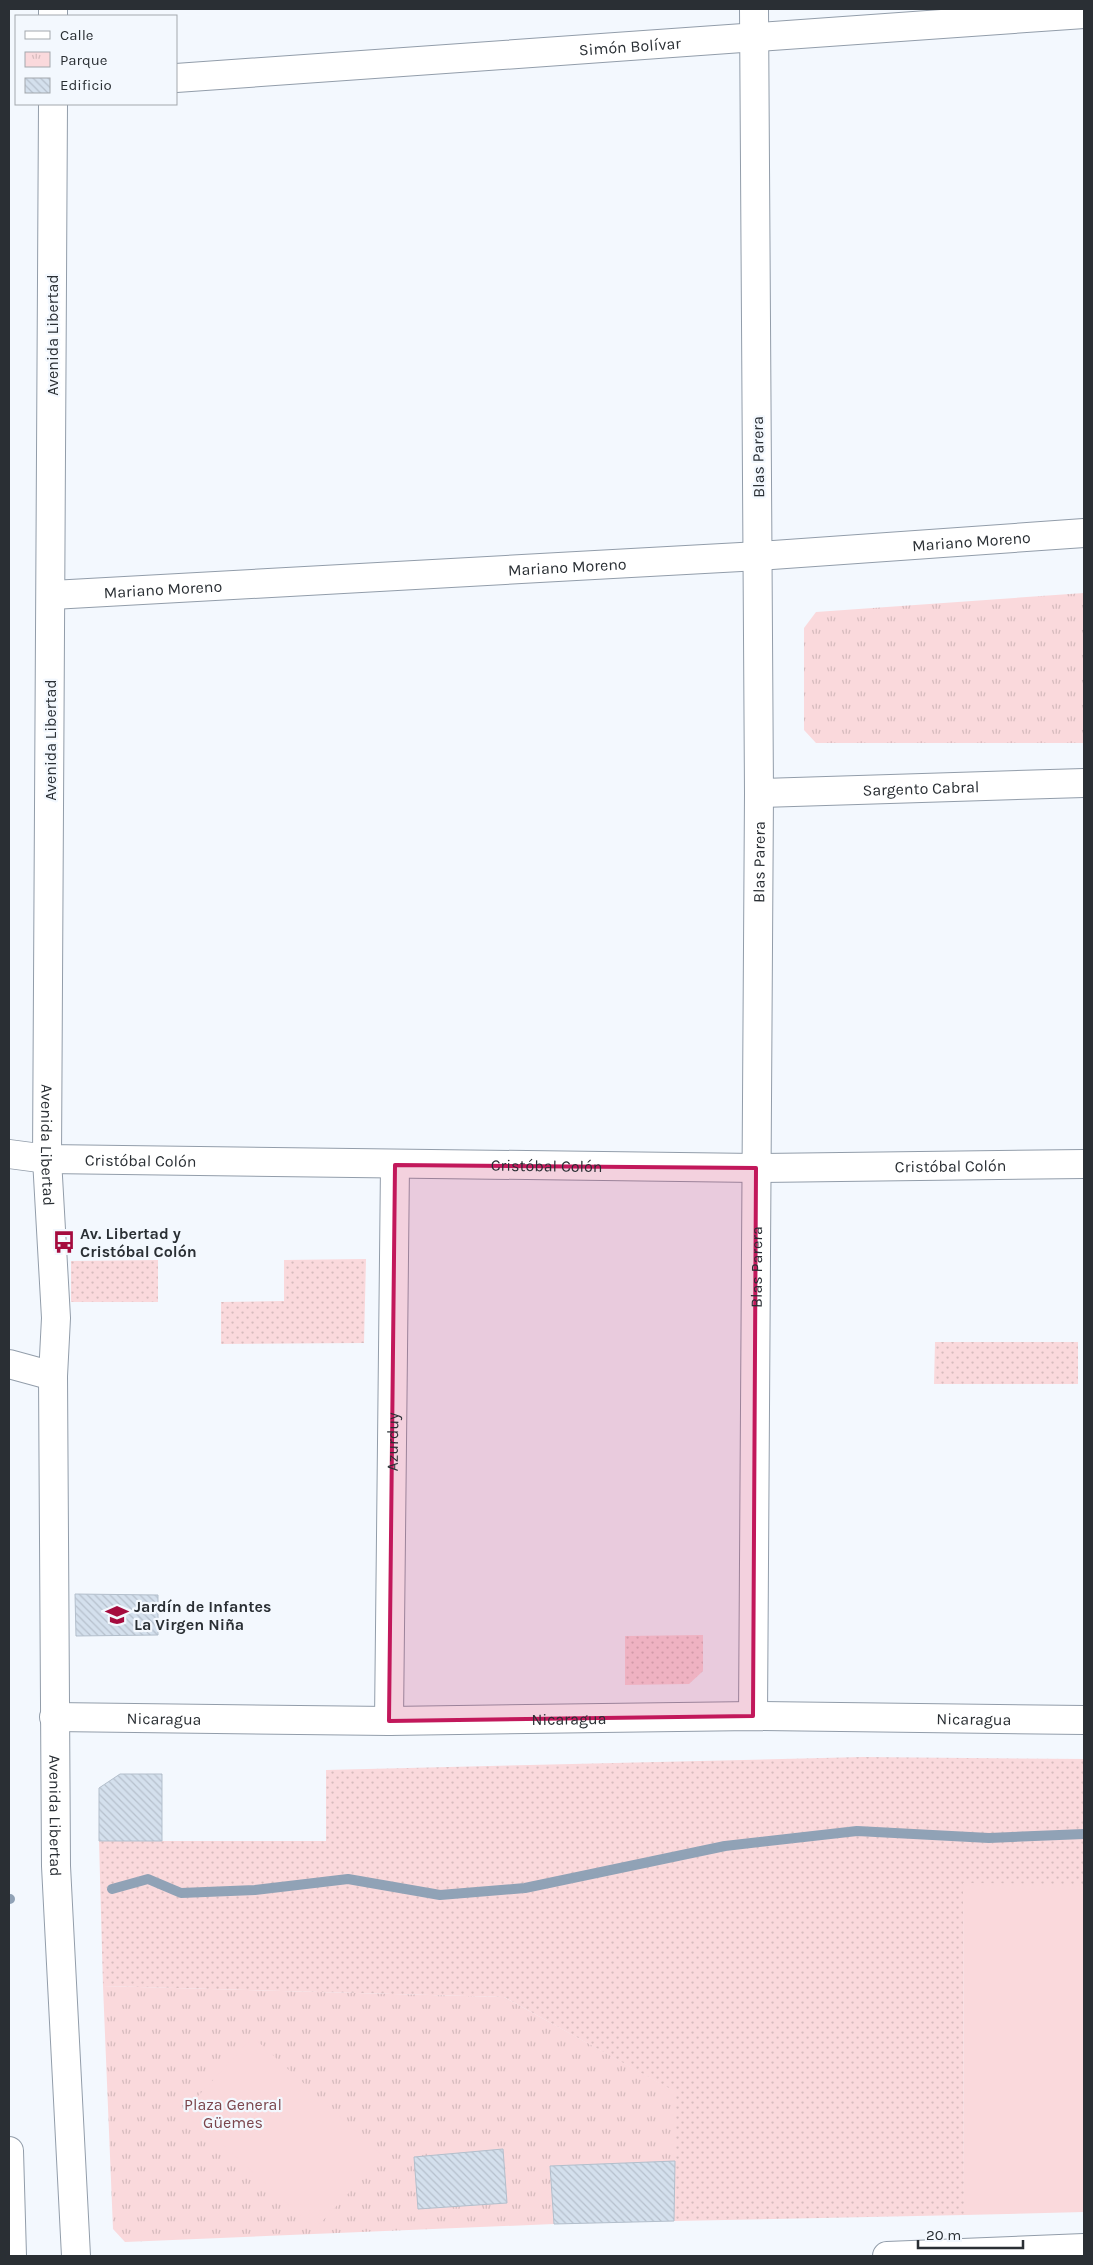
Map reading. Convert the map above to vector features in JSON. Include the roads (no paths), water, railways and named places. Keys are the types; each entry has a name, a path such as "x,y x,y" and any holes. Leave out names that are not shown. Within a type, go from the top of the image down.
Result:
{"street":[{"name":"Blas Parera","path":"753,1716 759,793 759,556 754,9"},
{"name":"Simón Bolívar","path":"178,78 1084,14"},
{"name":"Avenida Libertad","path":"53,105 52,596 47,1159 56,1318 53,1376 56,1866 76,2256"},
{"name":"Mariano Moreno","path":"52,596 759,556 1084,533"},
{"name":"Sargento Cabral","path":"759,793 1084,783"},
{"name":"Cristóbal Colón","path":"9,1154 47,1159 395,1165 756,1168 1084,1164"},
{"name":"Azurduy","path":"389,1720 395,1165"},
{"path":"9,1364 53,1376"},
{"name":"Nicaragua","path":"54,1717 389,1720 753,1716 1084,1720"},
{"path":"9,2152 12,2256"},
{"path":"887,2256 1084,2248"}],"waterway":[{"path":"112,1889 148,1879 181,1893 255,1890 348,1879 440,1895 525,1888 725,1846 857,1831 989,1838 1084,1834"}],"place":[{"name":"Av. Libertad y Cristóbal Colón","path":"64,1242"},
{"name":"Jardín de Infantes La Virgen Niña","path":"117,1615"}],"park label":[{"name":"Plaza General Güemes","path":"233,2113"}]}
